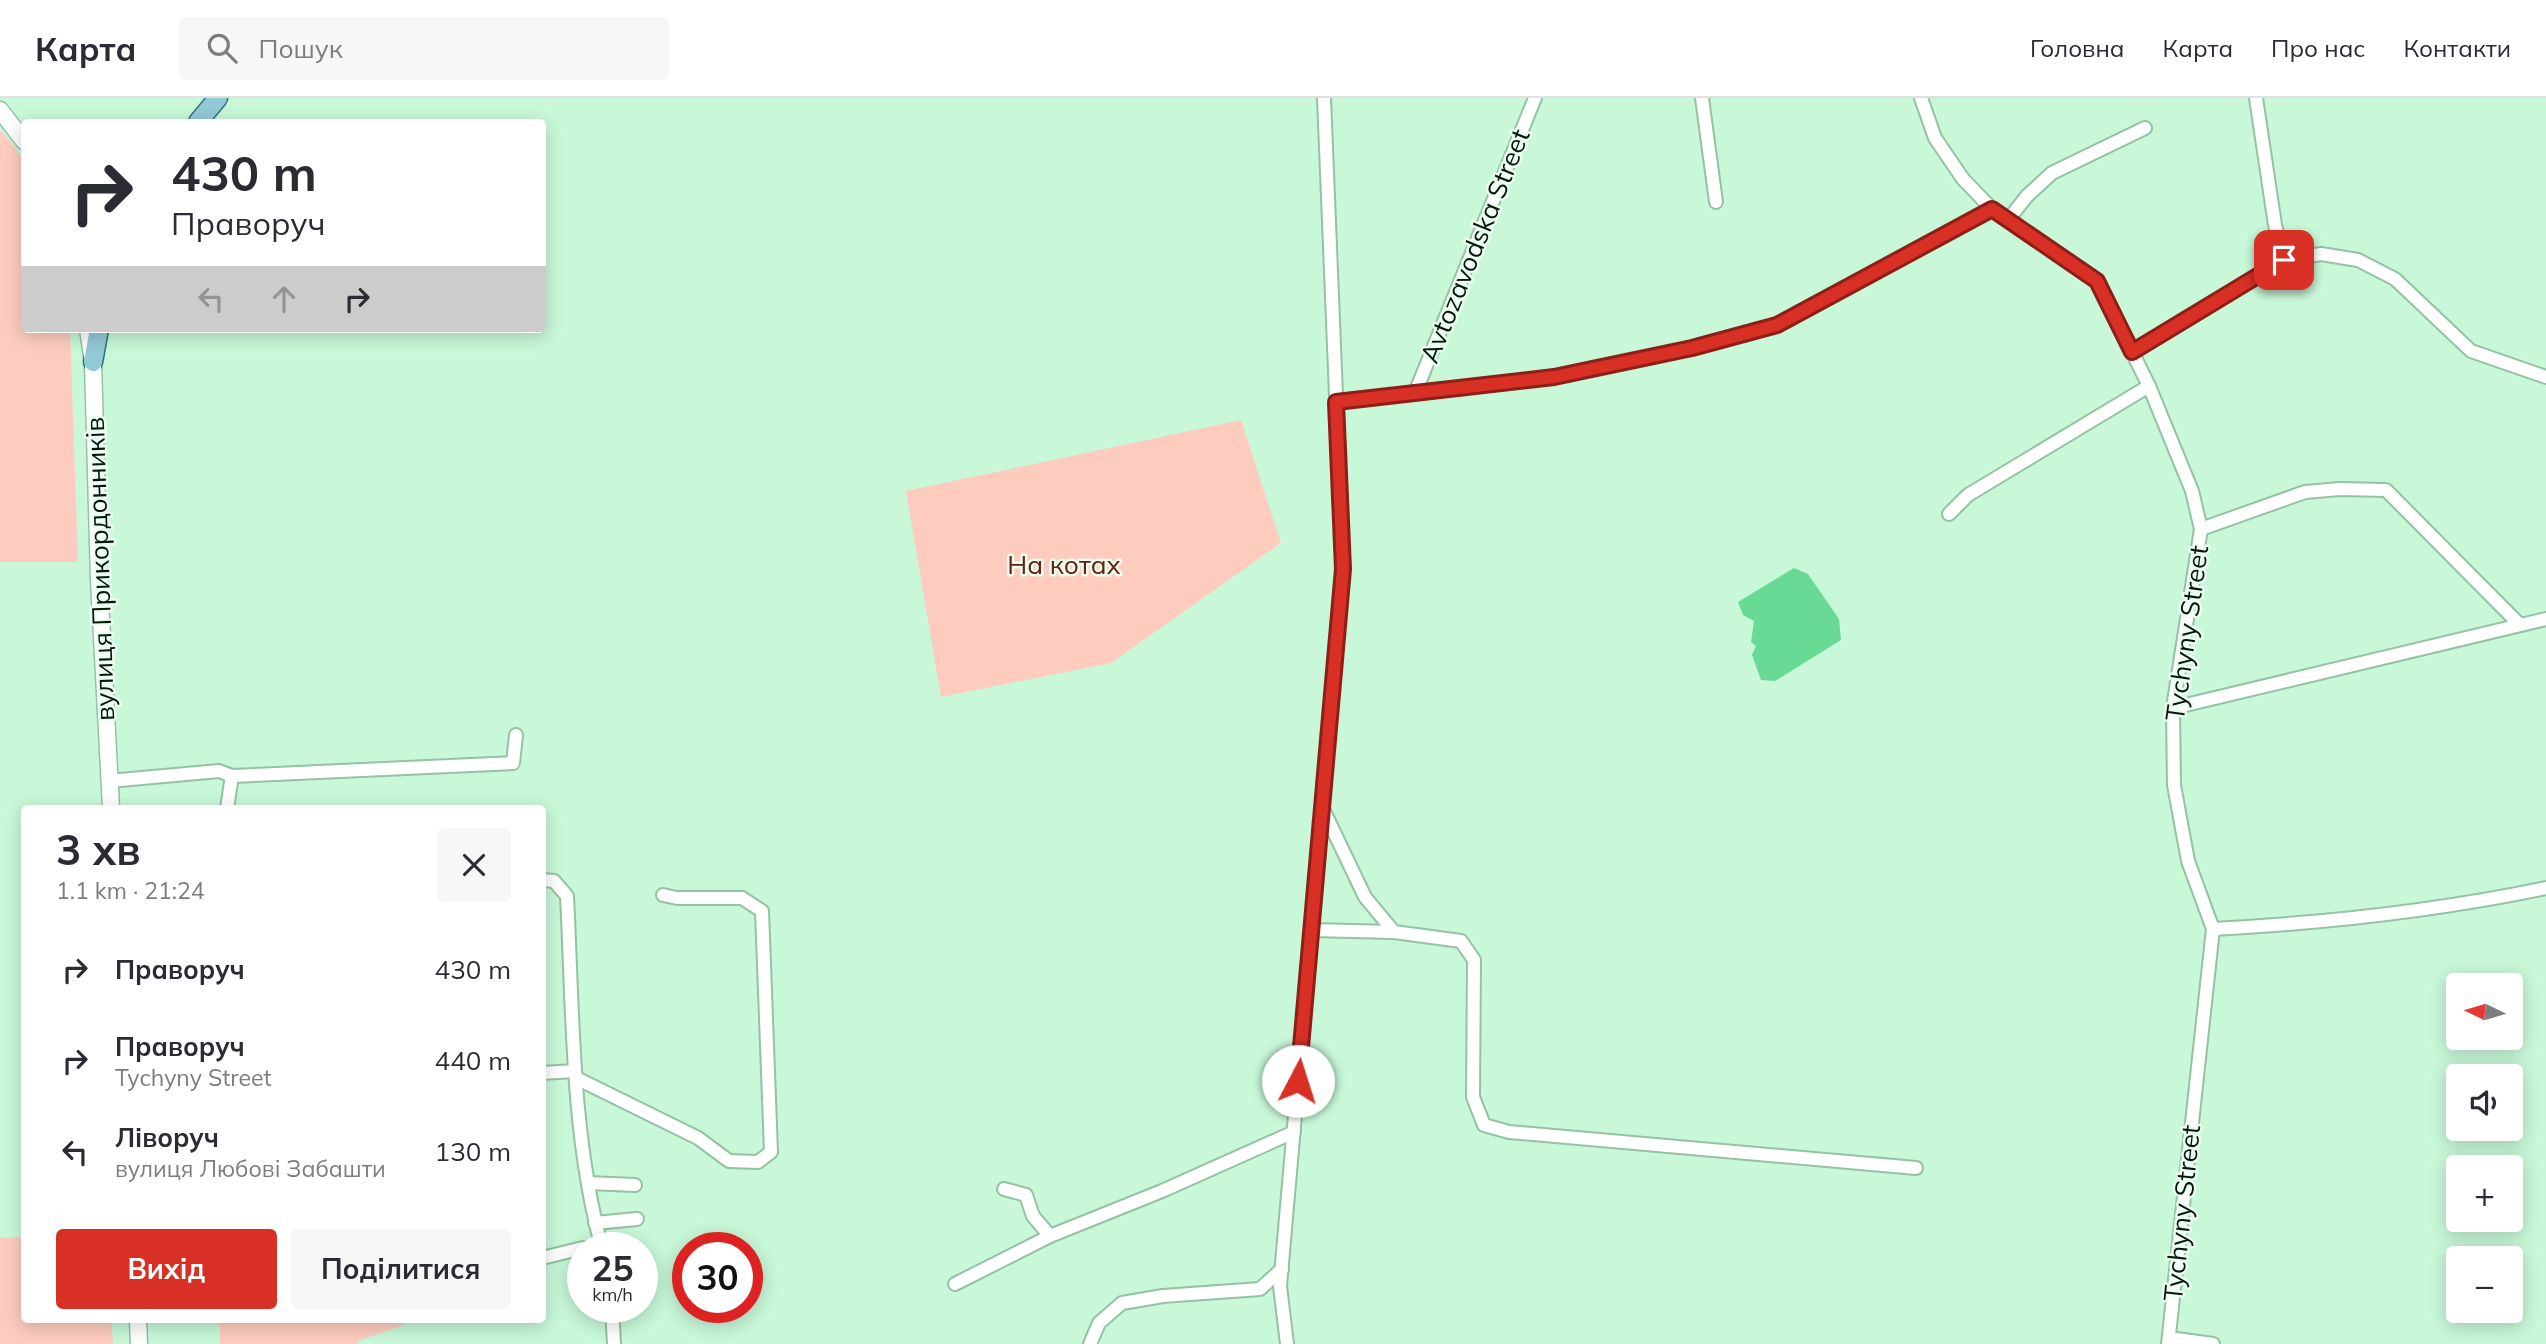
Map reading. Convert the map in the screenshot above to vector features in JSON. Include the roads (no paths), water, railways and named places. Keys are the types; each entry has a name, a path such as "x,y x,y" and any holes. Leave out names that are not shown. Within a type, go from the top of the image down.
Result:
{"main road":[{"path":"200,119 218,98"},
{"path":"93,362 98,333"}],"street":[{"path":"1287,1344 1282,1302 1282,1269 1343,569 1324,98"},
{"name":"Avtozavodska Street","path":"1415,393 1535,98"},
{"name":"Tychyny Street","path":"1921,98 1935,138 1963,179 1992,209 2097,281 2149,386 2192,491 2201,529 2174,708 2174,785 2188,861 2213,929 2169,1341"},
{"path":"2256,98 2273,212 2284,260"},
{"path":"1707,99 1716,202"},
{"path":"0,110 21,137"},
{"path":"2008,220 2027,196 2052,173 2145,128"},
{"path":"1336,402 1554,377 1692,348 1777,325 1992,209"},
{"path":"2132,352 2284,260 2321,254 2358,260 2395,279 2472,351 2546,377"},
{"name":"вулиця Прикордонників","path":"89,333 93,362 99,580 111,805"},
{"path":"1949,514 1968,495 2149,386"},
{"path":"2201,529 2305,492 2340,489 2386,490 2520,625"},
{"path":"2174,708 2546,619"},
{"path":"109,781 219,771 232,776 513,763 516,735"},
{"path":"227,805 232,776"},
{"path":"1322,806 1365,897 1394,932"},
{"path":"546,880 554,881 567,896 575,1075 588,1183 598,1232"},
{"path":"2213,929 2305,924 2378,916 2546,888"},
{"path":"546,1073 575,1075 698,1138 729,1161 758,1162 771,1152 762,911 742,898 677,898 663,895"},
{"path":"1311,930 1394,932 1461,941 1474,960 1473,1097 1483,1125 1510,1132 1916,1168"},
{"path":"955,1284 1050,1236 1162,1191 1294,1132"},
{"path":"588,1183 635,1185"},
{"path":"1004,1189 1026,1195 1033,1216 1050,1236"},
{"path":"596,1223 636,1219"},
{"path":"546,1257 567,1252"},
{"path":"1260,1289 1282,1269"},
{"path":"1090,1344 1099,1323 1122,1303 1163,1296 1260,1289 1271,1293 1282,1302"},
{"path":"138,1323 139,1344"},
{"path":"613,1323 614,1344"},
{"path":"2169,1341 2213,1344"}],"park label":[{"name":"На котах","path":"1064,565"}]}
